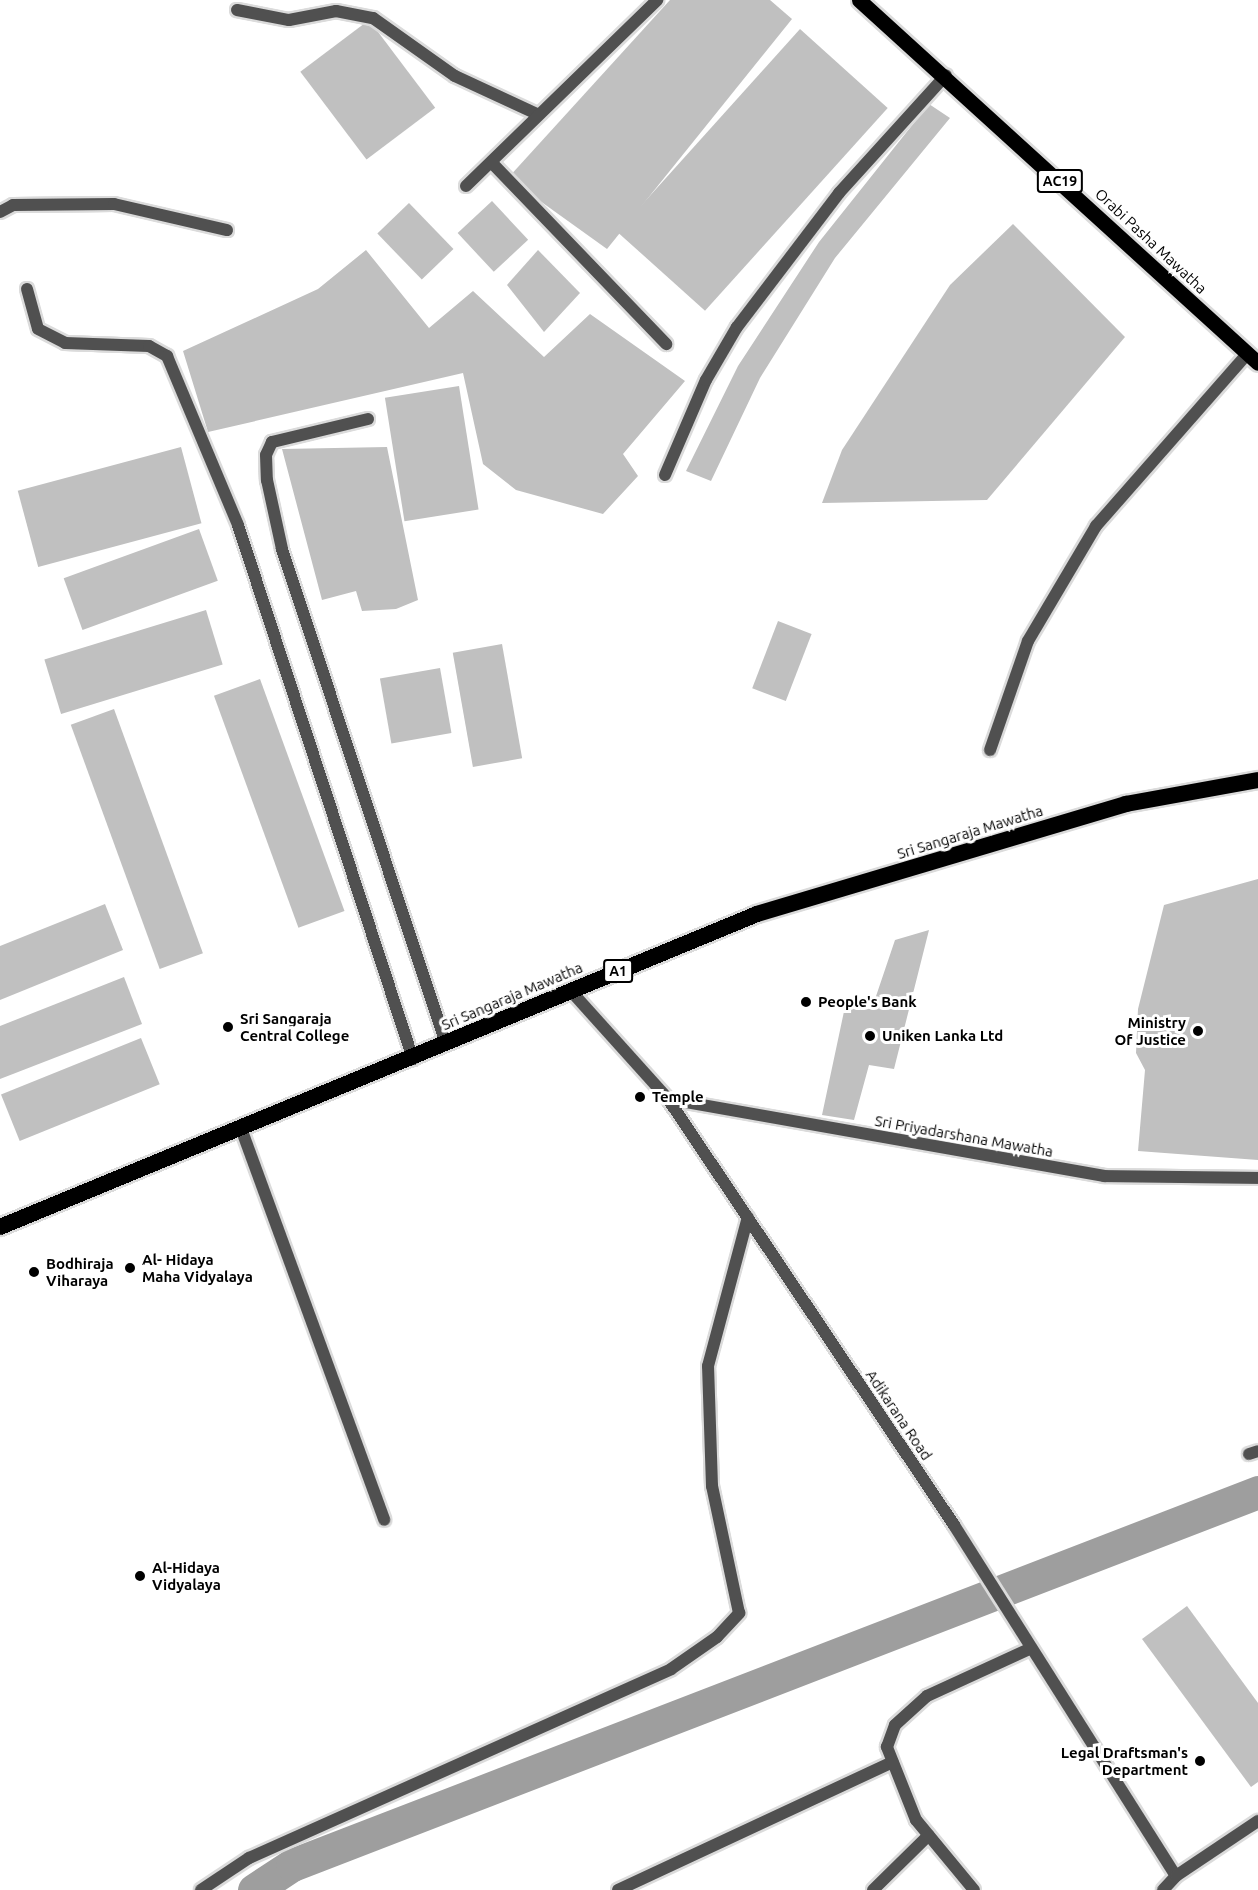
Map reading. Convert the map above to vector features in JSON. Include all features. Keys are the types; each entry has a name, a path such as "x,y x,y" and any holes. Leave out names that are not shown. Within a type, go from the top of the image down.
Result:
{"highway":[{"name":"Sri Sangaraja Mawatha","path":"0,1227 242,1131 570,990 757,914 1126,804 1258,780"}],"main road":[{"name":"Orabi Pasha Mawatha","path":"859,0 945,75 1252,358"}],"street":[{"path":"466,186 493,164 537,114 657,0"},
{"path":"237,10 289,20 336,10 373,18 455,76 537,114"},
{"path":"665,475 706,380 737,327 840,194 945,75"},
{"path":"493,164 666,344"},
{"path":"0,212 13,205 114,204 227,230"},
{"path":"27,290 38,329 56,338 148,346 167,356 238,525 413,1059"},
{"path":"990,750 1028,641 1090,535 1252,358"},
{"path":"368,418 272,442 266,455 267,480 282,549 446,1044"},
{"name":"Adikarana Road","path":"570,990 668,1099 954,1525 1029,1649 1176,1876"},
{"name":"Sri Priyadarshana Mawatha","path":"668,1099 1104,1176 1258,1178"},
{"path":"242,1131 384,1520"},
{"path":"201,1890 249,1858 671,1669 717,1637 740,1612 712,1486 708,1366 748,1217"},
{"path":"975,1890 916,1820 886,1747 894,1725 927,1696 1029,1649"},
{"path":"618,1890 893,1762"},
{"path":"1163,1890 1176,1876 1258,1821"},
{"path":"873,1890 929,1835"}],"building":[{"path":"670,0 770,0 792,19 607,249 508,178"},
{"path":"369,20 435,108 367,160 300,72"},
{"path":"800,29 888,108 705,311 617,232"},
{"path":"929,104 950,118 835,258 760,378 711,481 686,471 738,366 819,242"},
{"path":"492,201 528,240 494,272 458,233"},
{"path":"409,203 453,249 422,280 377,234"},
{"path":"1013,224 1125,337 987,500 822,503 842,450 950,285"},
{"path":"366,250 429,328 473,291 544,357 590,314 685,381 623,454 638,476 603,514 516,490 483,464 463,373 208,432 183,351 318,289"},
{"path":"538,250 580,293 544,332 507,285"},
{"path":"459,386 479,509 404,521 385,398"},
{"path":"181,447 201,523 38,567 18,491"},
{"path":"387,447 418,600 396,609 362,611 356,591 322,600 282,449"},
{"path":"199,529 218,581 82,630 64,578"},
{"path":"206,610 223,665 61,714 44,659"},
{"path":"778,621 812,634 786,701 752,688"},
{"path":"502,644 522,758 473,767 453,653"},
{"path":"440,668 451,733 391,744 380,679"},
{"path":"260,679 344,911 298,928 214,696"},
{"path":"114,709 203,953 160,969 71,725"},
{"name":"Ministry Of Justice","path":"1258,879 1258,1160 1138,1151 1145,1070 1136,1053 1138,1009 1164,905"},
{"path":"105,904 123,950 0,1000 0,946"},
{"name":"Uniken Lanka Ltd","path":"929,930 894,1069 869,1065 854,1120 822,1115 846,1002 872,1008 895,940"},
{"path":"124,977 142,1024 0,1079 0,1026"},
{"path":"141,1038 160,1084 20,1141 1,1095"},
{"path":"1187,1606 1258,1703 1258,1782 1251,1787 1142,1639"}],"waterway":[{"path":"254,1890 292,1865 1258,1492"}],"place":[{"name":"People's Bank","path":"806,1002"},
{"name":"Sri Sangaraja Central College","path":"228,1027"},
{"name":"Ministry Of Justice","path":"1198,1031"},
{"name":"Uniken Lanka Ltd","path":"870,1036"},
{"name":"Temple","path":"640,1097"},
{"name":"Al- Hidaya Maha Vidyalaya","path":"130,1268"},
{"name":"Bodhiraja Viharaya","path":"34,1272"},
{"name":"Al-Hidaya Vidyalaya","path":"140,1576"},
{"name":"Legal Draftsman's Department","path":"1200,1761"}]}
